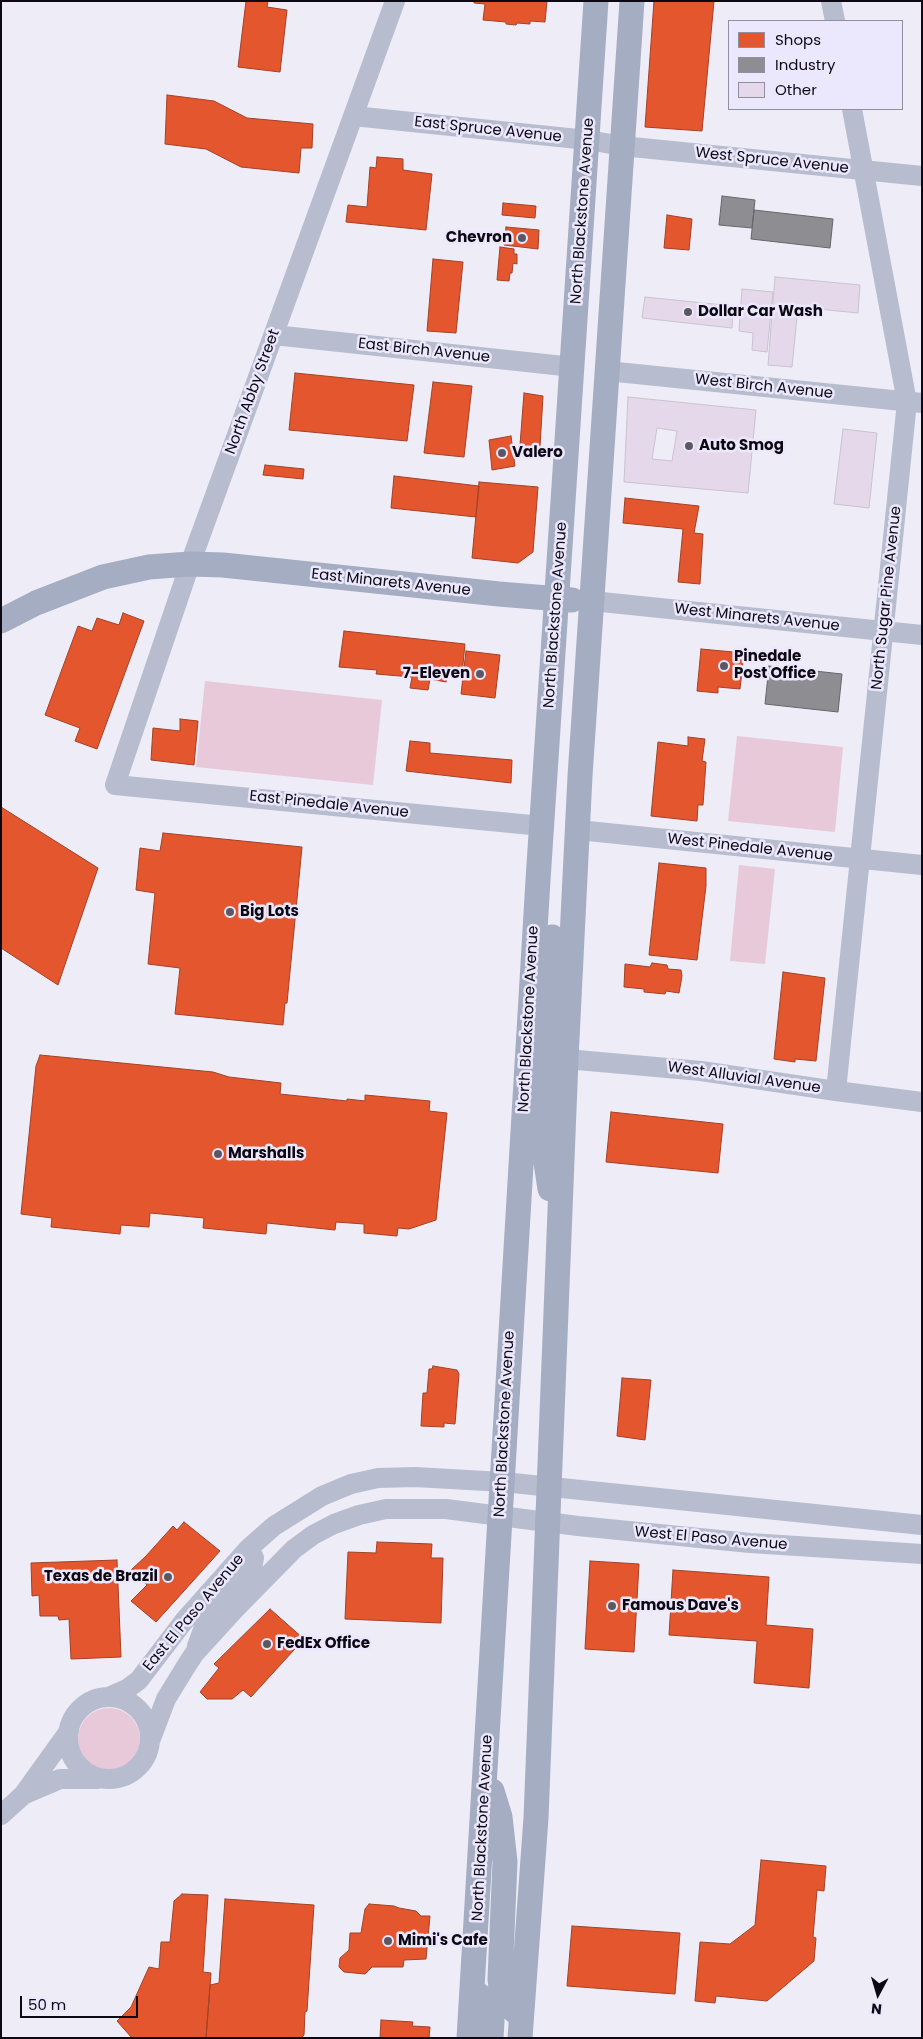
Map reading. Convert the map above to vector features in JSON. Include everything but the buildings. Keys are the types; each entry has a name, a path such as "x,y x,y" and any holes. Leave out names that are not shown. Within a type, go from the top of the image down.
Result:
{"main road":[{"name":"North Blackstone Avenue","path":"469,2038 538,880 596,1"},
{"path":"520,2027 536,1818 566,1059 578,830 632,1"},
{"name":"East Minarets Avenue","path":"1,621 36,603 103,577 149,568 190,564 222,565 592,601"},
{"path":"538,880 554,900 549,1040 552,1047 566,1059"},
{"path":"528,1049 538,1051 547,1062 545,1156 559,1256"},
{"path":"486,1771 500,1818 505,1862 500,1979 502,1996 520,2027"},
{"path":"473,1994 479,1995 489,2005 492,2021 491,2038"}],"street":[{"name":"North Abby Street","path":"116,785 190,564 395,1"},
{"path":"831,1 835,20"},
{"name":"North Sugar Pine Avenue","path":"836,1091 884,631 915,402 852,110"},
{"name":"East Spruce Avenue","path":"354,116 588,140 622,146"},
{"name":"West Spruce Avenue","path":"622,146 922,176"},
{"name":"East Birch Avenue","path":"274,336 573,367"},
{"name":"West Birch Avenue","path":"607,371 915,402"},
{"name":"West Minarets Avenue","path":"592,601 922,635"},
{"name":"East Pinedale Avenue","path":"116,785 542,826"},
{"name":"West Pinedale Avenue","path":"578,830 922,865"},
{"name":"West Alluvial Avenue","path":"566,1059 701,1070 922,1102"},
{"name":"East El Paso Avenue","path":"111,1696 127,1689 139,1680 184,1621 249,1548 274,1526 322,1496 351,1484 378,1478 415,1477 503,1482"},
{"path":"503,1482 922,1525"},
{"name":"East El Paso Avenue","path":"150,1741 166,1699 194,1654 294,1549 313,1535 334,1524 359,1515 386,1509 446,1509 500,1515"},
{"name":"West El Paso Avenue","path":"500,1515 750,1544 922,1554"},
{"path":"194,1654 207,1619 252,1568 254,1558 249,1548"},
{"path":"23,1795 60,1779 100,1779 117,1779 141,1763 150,1741 148,1727 138,1709 128,1702 111,1696 93,1700 84,1706 71,1721 69,1731 70,1751 74,1760 86,1772 100,1779"},
{"path":"1,1815 23,1795 69,1731"}],"shaded area":[{"path":"205,681 382,700 373,785 196,767"},
{"path":"737,736 843,747 835,832 728,821"},
{"path":"739,865 775,869 765,964 730,961"},
{"path":"109,1708 121,1710 131,1717 138,1727 140,1739 138,1751 131,1761 121,1768 109,1770 97,1768 87,1761 80,1751 78,1739 80,1727 87,1717 97,1710"}],"place":[{"name":"Chevron","path":"522,238"},
{"name":"Dollar Car Wash","path":"688,312"},
{"name":"Auto Smog","path":"689,446"},
{"name":"Valero","path":"502,453"},
{"name":"Pinedale Post Office","path":"724,666"},
{"name":"7-Eleven","path":"480,674"},
{"name":"Big Lots","path":"230,912"},
{"name":"Marshalls","path":"218,1154"},
{"name":"Texas de Brazil","path":"168,1577"},
{"name":"Famous Dave's","path":"612,1606"},
{"name":"FedEx Office","path":"267,1644"},
{"name":"Mimi's Cafe","path":"388,1941"}]}
